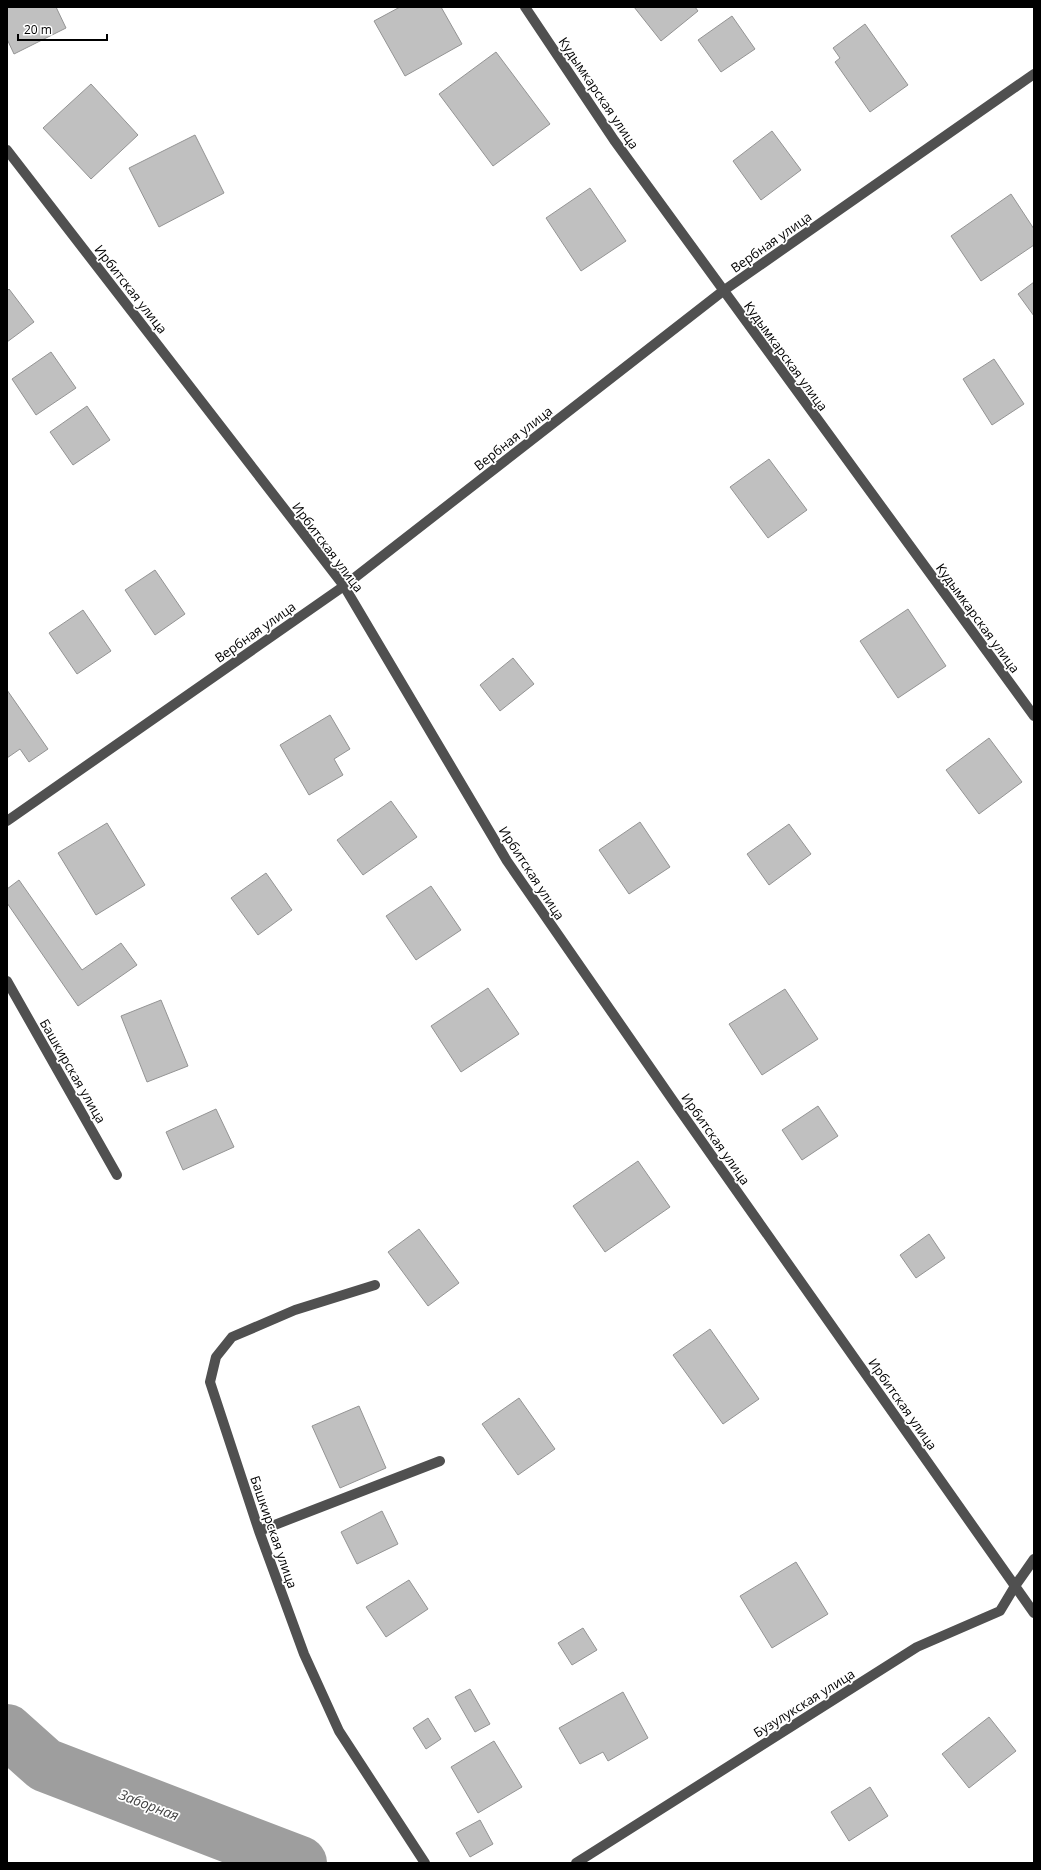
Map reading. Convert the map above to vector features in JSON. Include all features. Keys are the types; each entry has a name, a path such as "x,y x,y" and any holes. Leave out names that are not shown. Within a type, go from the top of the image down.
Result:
{"street":[{"name":"Кудымкарская улица","path":"525,7 614,140 1034,716"},
{"name":"Вербная улица","path":"7,821 344,586 723,291 1034,74"},
{"name":"Ирбитская улица","path":"7,150 344,586 507,861 679,1109 1034,1613"},
{"name":"Башкирская улица","path":"7,981 117,1175"},
{"name":"Башкирская улица","path":"375,1285 295,1310 232,1337 216,1357 210,1382 259,1531 304,1654 339,1731 425,1863"},
{"path":"259,1531 440,1461"},
{"name":"Бузулукская улица","path":"576,1863 916,1647 1000,1610 1034,1559"}],"building":[{"path":"7,7 56,7 66,28 14,54 7,39"},
{"path":"400,7 441,7 462,44 405,76 374,21"},
{"path":"634,7 695,7 698,11 661,41"},
{"path":"732,16 755,49 721,72 698,40"},
{"path":"865,24 908,85 870,112 835,62 840,58 833,48"},
{"path":"496,52 550,124 493,166 439,94"},
{"path":"91,84 138,135 91,179 43,128"},
{"path":"772,131 801,170 761,200 733,161"},
{"path":"195,135 224,193 159,227 129,168"},
{"path":"590,188 626,241 581,271 546,218"},
{"path":"1011,194 1034,229 1034,245 981,281 951,236"},
{"path":"1034,282 1034,316 1018,294"},
{"path":"9,289 34,322 7,342 7,291"},
{"path":"51,352 76,388 36,415 12,379"},
{"path":"994,359 1024,404 992,425 963,379"},
{"path":"87,406 110,440 73,465 50,432"},
{"path":"769,459 807,510 768,538 730,487"},
{"path":"155,570 185,614 155,635 125,590"},
{"path":"908,609 946,666 898,698 860,641"},
{"path":"83,610 111,651 77,674 49,633"},
{"path":"513,658 534,684 500,711 480,685"},
{"path":"7,690 48,749 29,762 20,749 7,758"},
{"path":"330,715 350,749 334,759 343,775 309,795 280,745"},
{"path":"989,738 1022,782 979,814 946,770"},
{"path":"391,801 417,837 363,875 337,840"},
{"path":"640,822 670,867 629,894 599,850"},
{"path":"107,823 145,885 96,915 58,853"},
{"path":"789,824 811,854 769,885 747,854"},
{"path":"266,873 292,910 258,935 231,898"},
{"path":"19,880 82,970 121,943 137,965 78,1006 7,903 7,889"},
{"path":"431,886 461,930 416,960 386,916"},
{"path":"488,988 519,1034 461,1072 431,1026"},
{"path":"785,989 818,1039 762,1075 729,1024"},
{"path":"161,1000 188,1066 147,1082 121,1016"},
{"path":"818,1106 838,1136 802,1160 782,1130"},
{"path":"216,1109 234,1147 183,1170 166,1132"},
{"path":"638,1161 670,1207 605,1252 573,1206"},
{"path":"419,1229 459,1283 428,1306 388,1252"},
{"path":"929,1234 945,1258 916,1278 900,1255"},
{"path":"710,1329 759,1399 723,1424 673,1355"},
{"path":"519,1398 555,1449 518,1475 482,1424"},
{"path":"359,1406 386,1468 340,1488 312,1426"},
{"path":"382,1511 398,1544 357,1564 341,1532"},
{"path":"796,1562 828,1614 772,1648 740,1596"},
{"path":"409,1580 428,1609 386,1637 366,1607"},
{"path":"583,1628 597,1650 572,1665 558,1643"},
{"path":"470,1689 490,1724 475,1732 455,1697"},
{"path":"623,1692 648,1738 608,1761 603,1752 580,1764 559,1728"},
{"path":"989,1717 1016,1751 969,1788 942,1754"},
{"path":"428,1718 441,1739 426,1749 413,1728"},
{"path":"494,1741 522,1787 478,1813 451,1767"},
{"path":"870,1787 888,1816 849,1841 831,1812"},
{"path":"480,1820 493,1844 470,1857 456,1833"}],"waterway":[{"name":"Заборная","path":"7,1731 45,1765 300,1863"}]}
